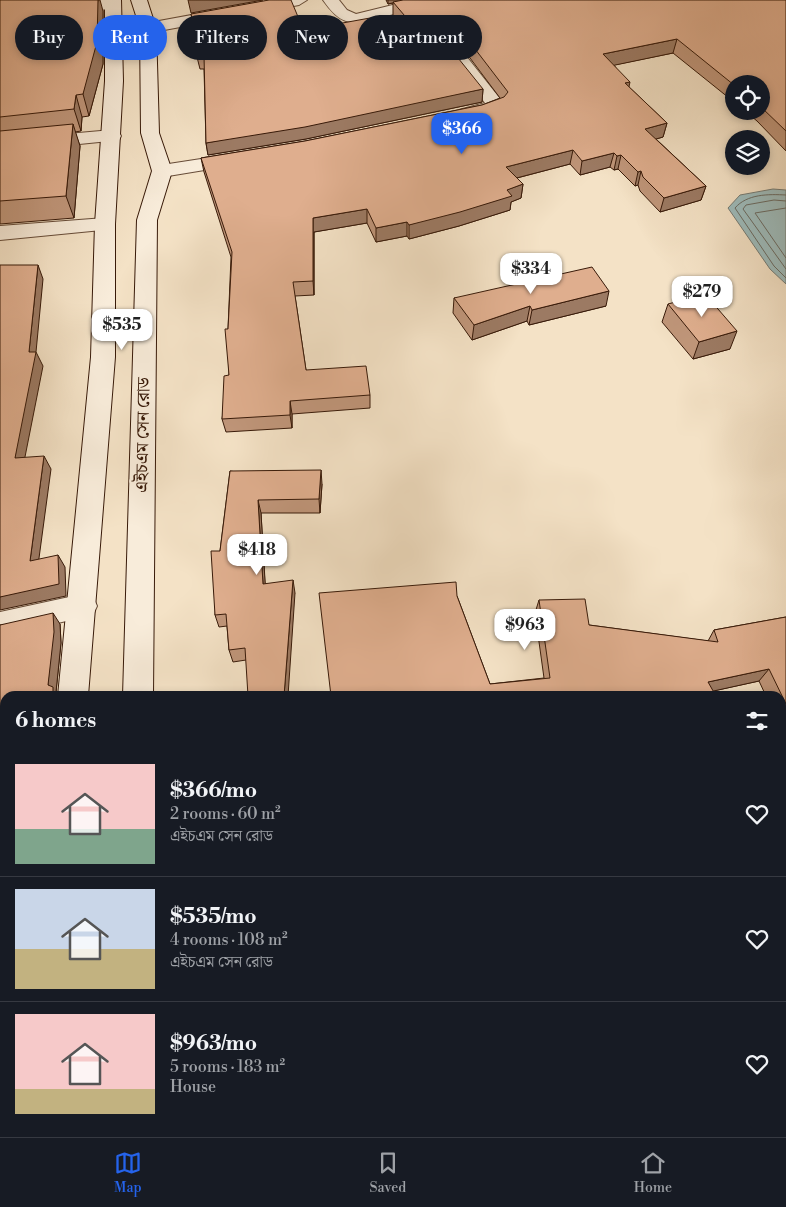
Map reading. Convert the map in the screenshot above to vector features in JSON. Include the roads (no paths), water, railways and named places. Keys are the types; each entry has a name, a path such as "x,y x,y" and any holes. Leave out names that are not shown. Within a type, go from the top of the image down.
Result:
{"main road":[{"path":"139,0 144,15"},
{"path":"167,24 299,0"},
{"path":"331,0 346,17 354,19 433,0"},
{"path":"0,11 113,2 112,136 105,224 103,357 83,606 74,691"},
{"path":"380,13 411,51 451,47 496,105 452,117"},
{"path":"149,60 150,133 162,171 261,156"},
{"path":"0,146 112,136"},
{"name":"এইচএম সেন রোড","path":"138,691 147,220 162,171"},
{"path":"0,233 105,224"},
{"path":"0,624 83,606"}],"water":[{"path":"773,189 786,190 786,284 770,269 728,208 740,195"}]}
